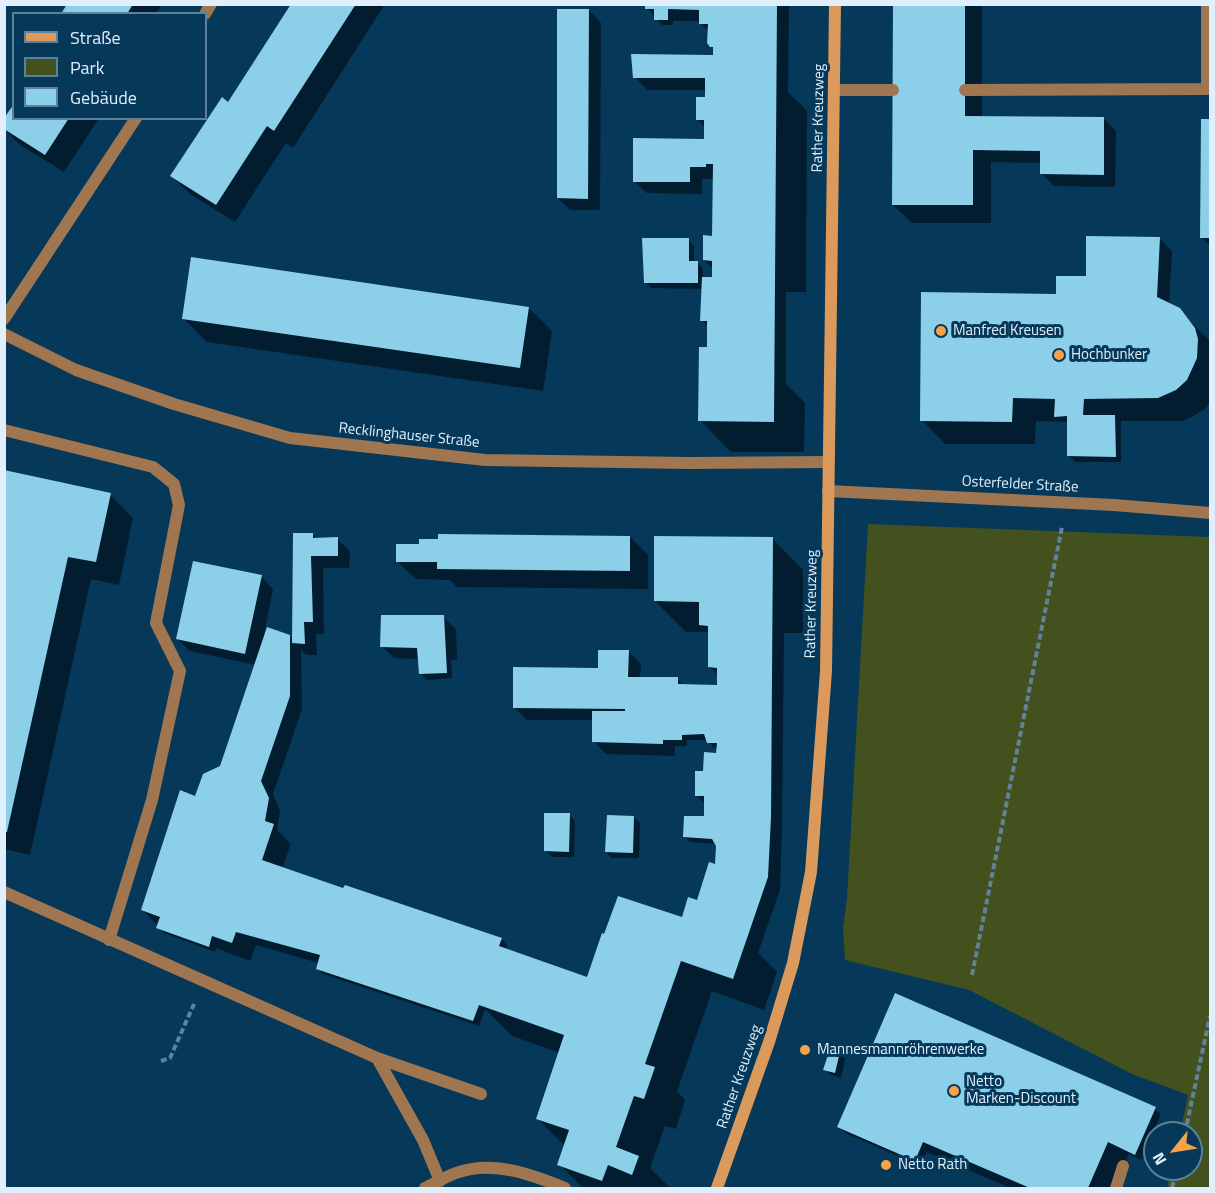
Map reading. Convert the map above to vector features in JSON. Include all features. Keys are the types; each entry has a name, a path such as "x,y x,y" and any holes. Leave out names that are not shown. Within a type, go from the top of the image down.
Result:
{"main road":[{"name":"Rather Kreuzweg","path":"717,1188 769,1042 793,963 811,872 826,671 835,4"}],"street":[{"path":"965,90 1207,89 1209,67 1207,4"},
{"path":"835,90 893,90"},
{"path":"4,319 135,120"},
{"name":"Recklinghauser Straße","path":"4,334 76,370 174,405 290,438 485,460 689,463 829,462"},
{"path":"4,430 153,466 174,484 179,505 156,623 180,671 152,800 109,939"},
{"name":"Osterfelder Straße","path":"828,491 1210,513"},
{"path":"4,892 377,1058 480,1094"},
{"path":"377,1058 423,1140 440,1181"},
{"path":"1116,1188 1123,1166"},
{"path":"425,1188 458,1172 480,1168 515,1172 540,1178 565,1188"}],"path":[{"path":"972,975 1067,503"},
{"path":"162,1061 170,1058 205,982"},
{"path":"1188,1121 1210,1016"}],"green space":[{"path":"868,524 1210,537 1210,1188 1167,1188 1168,1181 1203,1181 1203,1121 1183,1121 1188,1095 1132,1074 969,990 845,960 843,928 847,898"}],"building":[{"path":"67,4 133,4 128,12 62,12"},
{"path":"291,4 356,4 274,131 267,126 216,205 170,176 222,97 228,102"},
{"path":"645,4 777,4 774,422 698,421 699,347 707,347 707,321 700,321 702,277 712,277 712,261 703,260 703,235 712,236 713,164 706,164 706,167 690,167 690,182 633,182 633,138 704,139 704,120 696,120 696,97 705,97 705,78 633,78 631,54 713,55 713,47 707,43 708,24 699,24 699,10 668,9 668,20 654,20 654,9 645,9"},
{"path":"893,4 965,4 965,116 1104,117 1104,175 1040,174 1040,151 973,150 973,205 892,205"},
{"path":"557,9 589,9 588,199 557,198"},
{"path":"12,107 12,120 68,120 45,155 4,129 4,118"},
{"path":"1201,119 1210,119 1210,238 1200,238"},
{"name":"Hochbunker","path":"1086,236 1160,237 1157,297 1180,308 1195,328 1198,339 1197,358 1187,380 1176,390 1158,398 1084,399 1083,415 1115,415 1116,457 1067,456 1067,416 1054,417 1055,399 1013,398 1012,422 920,421 921,292 1056,294 1056,276 1086,276"},
{"path":"642,238 689,238 689,261 698,261 698,283 644,283"},
{"path":"191,257 529,307 520,368 182,319"},
{"path":"4,470 111,493 96,562 68,557 7,832 4,832"},
{"path":"293,533 313,533 313,538 338,537 338,556 311,556 313,622 304,622 305,644 292,643"},
{"path":"438,534 630,536 630,571 437,569 437,562 396,562 396,544 419,544 419,539 438,539"},
{"path":"654,536 773,537 771,817 768,877 733,979 681,961 645,1064 655,1067 644,1099 634,1096 616,1147 639,1156 632,1175 608,1165 602,1181 557,1165 569,1130 536,1119 564,1035 479,1005 473,1021 316,969 320,955 236,932 232,943 212,936 209,947 156,928 160,917 141,910 180,790 195,796 203,774 220,766 267,627 290,635 290,696 261,781 269,798 265,821 274,824 262,860 343,888 345,885 502,938 499,946 587,977 618,896 682,917 688,897 697,900 709,862 715,864 716,846 712,839 683,837 684,816 704,816 704,796 695,796 695,771 703,771 704,752 716,753 717,743 707,743 704,734 682,735 682,740 663,740 663,744 592,742 592,711 625,711 625,709 513,708 513,667 598,668 598,650 629,650 628,677 678,677 678,684 717,685 717,668 708,667 708,626 699,625 699,602 654,601"},
{"path":"193,561 262,575 245,654 176,639"},
{"path":"381,615 444,615 447,673 419,674 417,648 380,647"},
{"path":"544,813 570,813 569,852 544,851"},
{"path":"607,815 634,816 633,853 605,852"},
{"path":"895,993 1156,1107 1150,1121 1143,1121 1143,1137 1135,1155 1108,1142 1088,1188 1030,1188 923,1142 915,1161 837,1127"},
{"path":"830,1049 840,1052 835,1073 823,1070"}],"place":[{"name":"Manfred Kreusen","path":"941,331"},
{"name":"Hochbunker","path":"1059,355"},
{"name":"Mannesmannröhrenwerke","path":"805,1050"},
{"name":"Netto Marken-Discount","path":"954,1091"},
{"name":"Netto Rath","path":"886,1165"}]}
